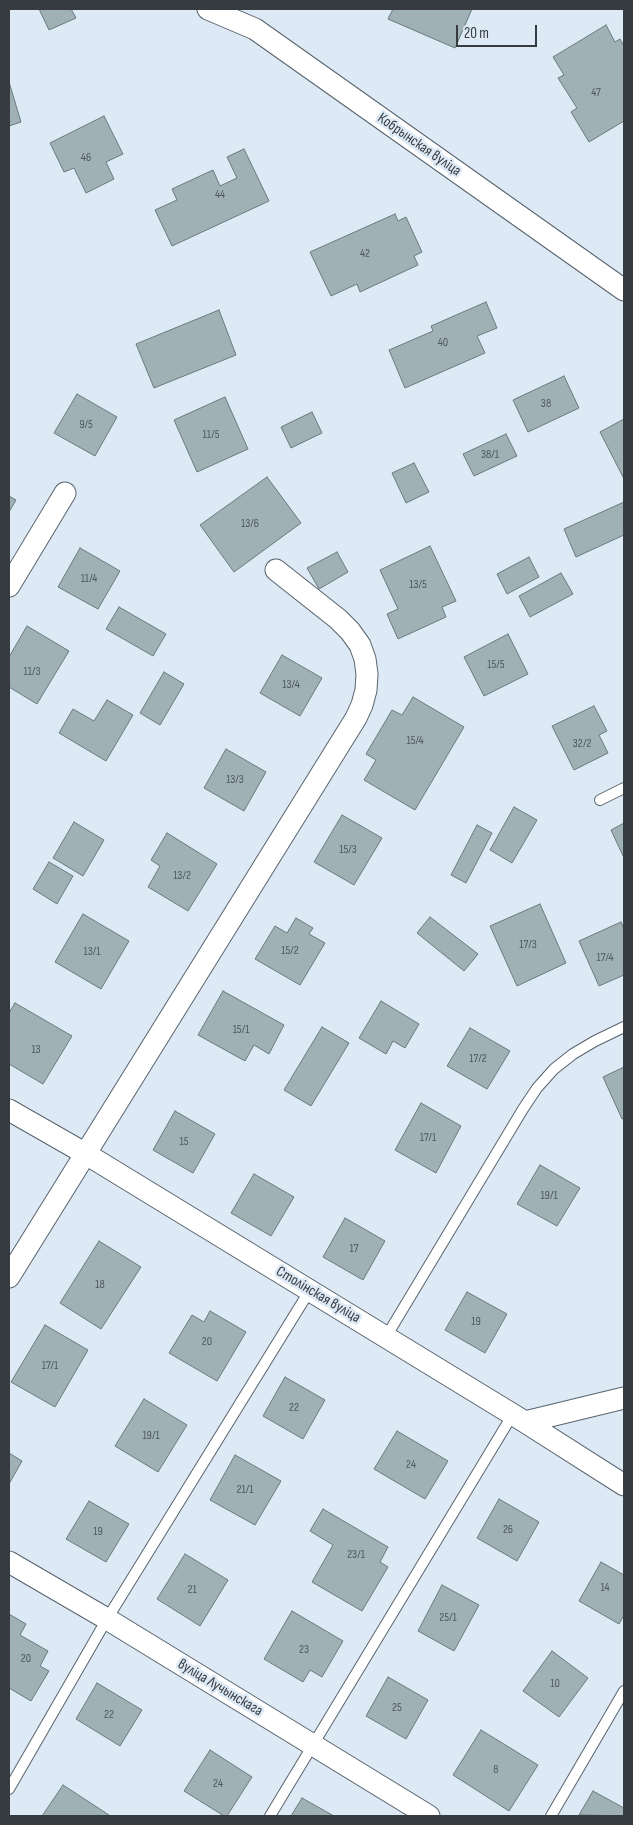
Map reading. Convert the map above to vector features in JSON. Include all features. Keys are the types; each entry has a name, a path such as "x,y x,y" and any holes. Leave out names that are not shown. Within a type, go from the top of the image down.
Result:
{"street":[{"name":"Кобрынская вуліца","path":"208,9 255,29 624,290"},
{"path":"9,586 65,493"},
{"path":"9,1277 351,726 362,705 366,690 367,674 365,659 360,645 338,619 276,570"},
{"name":"Столінская вуліца","path":"9,1110 86,1154 310,1290 519,1418 624,1485"},
{"path":"519,1418 624,1398"},
{"name":"вуліца Лучынскага","path":"9,1562 107,1619 429,1816"}],"lane":[{"path":"600,800 624,788"},
{"path":"386,1337 537,1088 554,1069 573,1054 624,1027"},
{"path":"9,1789 107,1619 310,1290"},
{"path":"270,1816 312,1744 519,1418"},
{"path":"551,1816 624,1691"}],"building":[{"path":"39,9 71,9 76,18 49,30"},
{"path":"393,9 472,9 455,48 388,19"},
{"path":"606,25 615,42 620,39 624,46 624,121 589,142 571,112 577,108 558,78 564,75 553,57"},
{"path":"9,82 21,122 9,126"},
{"path":"104,116 123,154 106,162 114,179 86,193 74,168 64,172 50,143"},
{"path":"244,149 269,201 172,246 155,210 177,200 172,189 213,170 220,186 237,178 227,157"},
{"path":"395,214 398,221 406,217 422,252 414,256 418,265 360,292 357,284 331,296 310,252"},
{"path":"486,302 497,328 477,336 485,353 405,388 389,350 433,331 431,326"},
{"path":"219,310 236,355 154,388 136,344"},
{"path":"564,376 579,408 528,432 513,400"},
{"path":"77,394 117,417 95,456 54,433"},
{"path":"225,397 248,449 197,472 174,420"},
{"path":"312,412 322,433 291,448 281,427"},
{"path":"624,419 624,479 600,432"},
{"path":"506,434 517,456 474,476 463,454"},
{"path":"414,463 429,492 406,503 392,473"},
{"path":"267,477 301,523 234,572 200,525"},
{"path":"9,496 16,500 9,512"},
{"path":"624,502 624,535 576,557 564,529"},
{"path":"430,546 456,601 442,607 446,617 398,639 387,614 398,609 380,570"},
{"path":"80,548 120,571 98,609 58,587"},
{"path":"337,552 348,572 319,589 307,568"},
{"path":"529,557 539,577 507,594 497,574"},
{"path":"561,573 573,594 530,617 519,596"},
{"path":"119,607 166,634 153,656 106,629"},
{"path":"27,626 69,651 37,704 9,687 9,657"},
{"path":"508,634 528,674 484,696 464,657"},
{"path":"282,655 322,678 300,716 260,693"},
{"path":"164,672 184,684 160,725 140,713"},
{"path":"413,697 464,727 415,810 364,780 376,760 366,754 392,710 402,715"},
{"path":"107,700 133,715 106,761 59,733 73,709 94,721"},
{"path":"594,706 607,731 599,735 608,753 574,770 552,726"},
{"path":"226,749 266,772 244,811 204,788"},
{"path":"514,807 537,820 512,863 490,850"},
{"path":"342,815 382,838 354,885 314,862"},
{"path":"74,822 104,840 83,876 53,858"},
{"path":"624,823 624,858 611,830"},
{"path":"477,825 492,833 466,883 451,875"},
{"path":"167,833 217,864 188,911 148,887 160,866 151,860"},
{"path":"49,862 73,876 57,904 33,889"},
{"path":"540,904 566,963 517,986 490,926"},
{"path":"83,914 129,941 101,989 55,962"},
{"path":"430,917 478,954 464,971 417,933"},
{"path":"296,918 313,928 309,934 325,943 300,985 255,959 275,926 287,933"},
{"path":"621,922 624,929 624,975 599,986 579,941"},
{"path":"223,991 284,1025 269,1054 254,1045 245,1061 198,1035"},
{"path":"381,1001 419,1024 405,1048 393,1041 386,1054 359,1038"},
{"path":"15,1003 72,1036 43,1084 9,1064 9,1013"},
{"path":"322,1027 349,1043 311,1106 284,1090"},
{"path":"470,1028 510,1051 487,1089 447,1066"},
{"path":"624,1067 624,1118 622,1119 603,1077"},
{"path":"421,1103 461,1126 436,1173 395,1150"},
{"path":"175,1111 215,1134 193,1173 153,1150"},
{"path":"540,1165 580,1188 557,1226 517,1204"},
{"path":"254,1174 294,1197 271,1236 231,1213"},
{"path":"345,1218 385,1241 363,1280 323,1257"},
{"path":"99,1241 141,1267 101,1329 60,1303"},
{"path":"467,1292 507,1314 485,1353 445,1330"},
{"path":"210,1311 246,1332 217,1381 169,1353 192,1315 204,1322"},
{"path":"45,1325 88,1350 55,1407 11,1382"},
{"path":"285,1377 325,1400 303,1439 263,1416"},
{"path":"144,1399 187,1425 158,1472 115,1446"},
{"path":"397,1431 448,1461 425,1499 374,1469"},
{"path":"9,1453 22,1461 9,1484"},
{"path":"235,1455 281,1481 255,1525 210,1500"},
{"path":"499,1499 539,1522 517,1561 477,1538"},
{"path":"89,1501 129,1524 106,1562 66,1539"},
{"path":"323,1509 388,1547 380,1562 388,1567 362,1611 312,1582 333,1545 310,1531"},
{"path":"185,1554 228,1580 200,1626 157,1599"},
{"path":"601,1562 624,1575 624,1615 619,1624 579,1601"},
{"path":"442,1585 479,1605 454,1651 418,1631"},
{"path":"292,1611 343,1641 322,1677 310,1670 303,1682 264,1659"},
{"path":"9,1614 26,1624 20,1635 48,1651 40,1666 49,1671 31,1701 9,1688"},
{"path":"552,1651 588,1678 559,1717 523,1691"},
{"path":"388,1677 428,1700 406,1739 366,1716"},
{"path":"97,1683 142,1710 120,1746 76,1719"},
{"path":"481,1730 538,1765 509,1811 453,1775"},
{"path":"210,1750 252,1777 227,1816 224,1816 184,1791"},
{"path":"63,1785 109,1815 42,1816"},
{"path":"593,1791 624,1808 624,1816 579,1815"},
{"path":"302,1798 334,1816 291,1816"}]}
